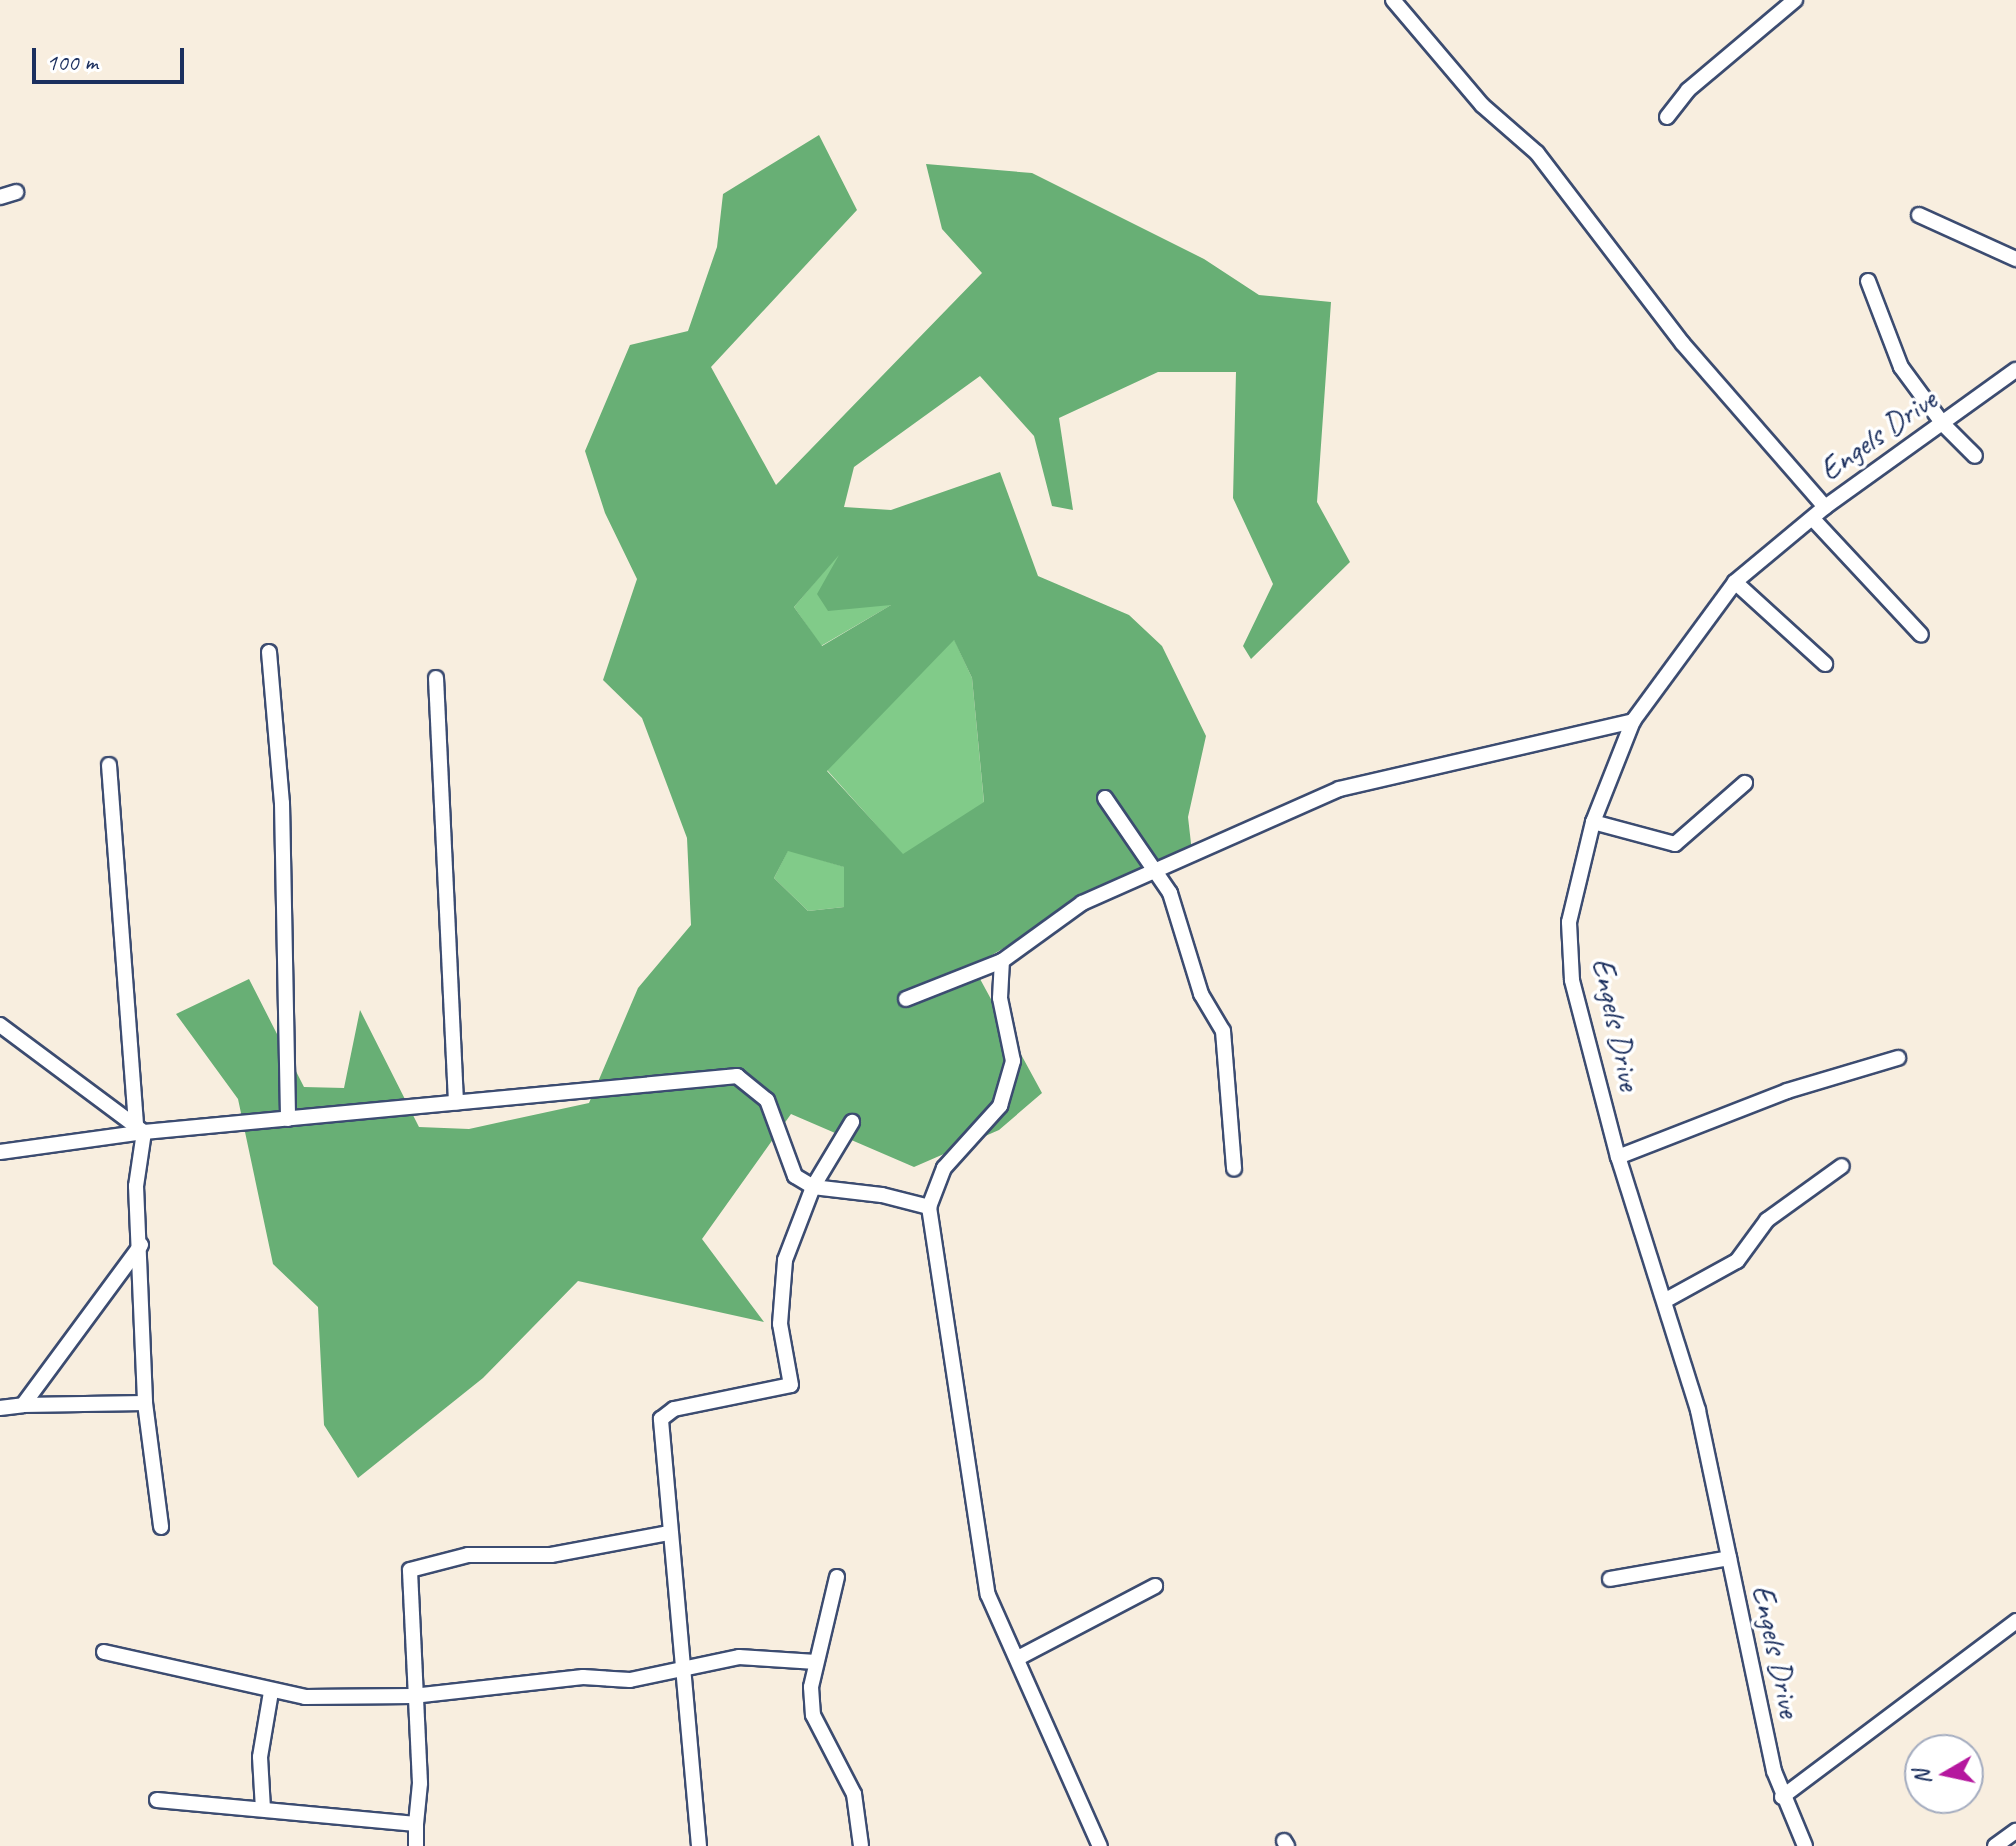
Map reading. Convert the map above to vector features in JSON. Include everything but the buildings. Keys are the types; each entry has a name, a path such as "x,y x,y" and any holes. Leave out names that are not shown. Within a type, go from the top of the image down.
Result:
{"street":[{"path":"1393,0 1431,39 1482,105 1537,153 1683,344 1825,507"},
{"path":"1667,117 1688,90 1795,0"},
{"path":"0,197 16,192"},
{"path":"1919,215 2016,259"},
{"path":"1868,281 1901,367 1943,424 1975,456"},
{"name":"Engels Drive","path":"1805,1846 1782,1797 1746,1657 1698,1410 1666,1300 1618,1157 1572,980 1569,922 1593,822 1633,721 1735,582 1825,507 2016,370"},
{"path":"1813,519 1921,635"},
{"path":"1735,582 1825,664"},
{"path":"269,652 282,803 288,1119"},
{"path":"436,678 456,1103"},
{"path":"906,999 1002,961 1082,903 1339,789 1633,721"},
{"path":"109,765 140,1129 136,1186 141,1245 145,1403 161,1527"},
{"path":"1593,822 1675,844 1745,783"},
{"path":"1105,798 1152,873 1170,893 1201,994 1223,1031 1234,1169"},
{"path":"1002,961 1000,998 1013,1061 1000,1106 944,1168 929,1207 979,1553 988,1595 1100,1846"},
{"path":"0,1025 140,1129"},
{"path":"1618,1157 1787,1091 1898,1058"},
{"path":"0,1152 140,1129 288,1119 737,1076 767,1100 795,1176 813,1187 882,1195 929,1207"},
{"path":"699,1846 668,1533 661,1419 674,1409 791,1385 780,1324 785,1260 813,1187 852,1122"},
{"path":"1666,1300 1737,1261 1767,1220 1842,1166"},
{"path":"23,1405 141,1245"},
{"path":"0,1408 145,1403"},
{"path":"416,1846 420,1783 413,1696 417,1653 409,1575 414,1567 468,1555 551,1555 668,1533"},
{"path":"1610,1579 1729,1558"},
{"path":"837,1577 816,1662 813,1715 854,1794 861,1846"},
{"path":"1018,1658 1155,1586"},
{"path":"1782,1797 2016,1621"},
{"path":"104,1652 271,1692 413,1696 683,1672 739,1657 816,1662"},
{"path":"263,1809 260,1757 271,1692"},
{"path":"157,1800 416,1824"},
{"path":"1995,1846 2016,1831"}],"green space":[{"path":"819,135 857,210 711,367 776,485 982,273 942,229 926,164 1032,173 1204,259 1259,295 1331,302 1317,502 1350,562 1251,659 1243,646 1273,584 1233,498 1236,372 1158,372 1059,418 1073,510 1052,506 1034,436 980,376 854,467 844,507 891,510 1000,472 1038,576 1129,615 1162,646 1206,736 1188,817 1193,861 1057,917 973,966 1042,1093 999,1130 914,1167 791,1114 702,1239 764,1322 578,1281 483,1378 358,1478 324,1425 318,1307 273,1264 238,1099 176,1014 249,979 304,1087 344,1088 360,1010 419,1127 469,1129 589,1103 638,988 691,925 687,838 642,718 603,680 637,579 605,513 585,451 630,345 688,331 717,247 723,194","holes":["839,555 817,594 828,611 891,605 822,646 794,607","954,640 972,678 984,802 903,854 827,771","788,851 844,867 844,907 808,911 774,878"]},
{"path":"842,550 893,604 821,646 794,607"},
{"path":"954,639 972,678 984,803 903,855 827,770"},
{"path":"788,850 845,867 844,907 808,911 774,878"}]}
